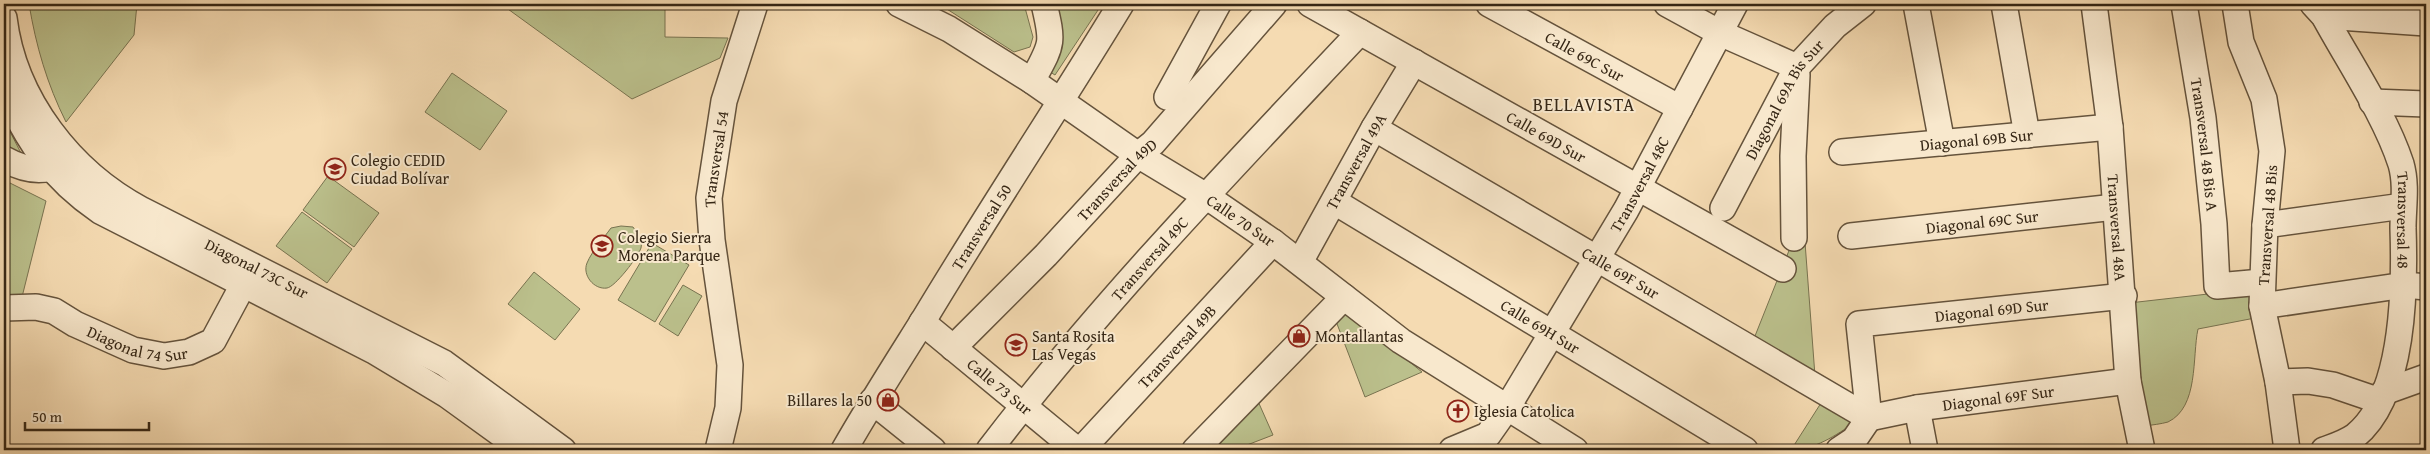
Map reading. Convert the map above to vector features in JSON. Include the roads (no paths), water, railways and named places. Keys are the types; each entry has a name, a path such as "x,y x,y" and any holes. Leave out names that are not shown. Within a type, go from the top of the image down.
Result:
{"street":[{"name":"Transversal 54","path":"718,450 728,408 730,365 712,240 709,198 724,100 755,4"},
{"name":"Calle 70 Sur","path":"899,4 949,29 1032,81 1138,155 1206,196 1273,242 1401,341 1575,450"},
{"path":"1032,81 1050,47 1051,35 1044,4"},
{"name":"Transversal 50","path":"844,450 965,249 1062,102 1121,4"},
{"path":"1166,97 1218,4"},
{"name":"Transversal 49D","path":"953,348 1046,256 1138,155 1153,143 1274,4"},
{"name":"Calle 69D Sur","path":"1313,4 1783,269"},
{"name":"Calle 69C Sur","path":"1489,4 1680,108"},
{"path":"1667,4 1720,33 1797,67 1793,156 1794,238"},
{"name":"Transversal 48C","path":"1481,442 1507,408 1638,188 1735,4"},
{"name":"Diagonal 69A Bis Sur","path":"1723,208 1797,67 1835,26 1863,4"},
{"path":"1916,4 1942,143"},
{"path":"2004,4 2027,135"},
{"name":"Transversal 48A","path":"2094,4 2110,127 2115,207 2124,296 2128,381 2142,450"},
{"name":"Transversal 48 Bis A","path":"2184,4 2204,128 2214,224 2217,286 2262,294"},
{"name":"Transversal 48 Bis","path":"2235,4 2240,42 2264,99 2272,152 2265,225 2262,294 2278,382 2287,450"},
{"path":"2319,10 2426,22"},
{"name":"Transversal 48","path":"2319,10 2372,102 2401,165 2411,196 2416,286 2382,396 2365,425 2339,448"},
{"name":"Diagonal 73C Sur","path":"4,18 6,46 75,194 100,211 374,351 447,395 522,450"},
{"name":"Transversal 49C","path":"989,450 1023,406 1206,196 1360,32"},
{"name":"Transversal 49A","path":"1300,262 1335,202 1374,128 1414,62"},
{"name":"Diagonal 73C Sur","path":"4,89 22,126 62,163 101,185 122,200 444,363 563,450"},
{"path":"2372,102 2426,104"},
{"name":"Diagonal 69B Sur","path":"1842,152 2110,127"},
{"name":"Calle 69F Sur","path":"1374,128 1869,418"},
{"path":"4,159 37,170 62,163"},
{"path":"2265,225 2411,196"},
{"name":"Calle 69H Sur","path":"1335,202 1745,450"},
{"name":"Diagonal 69C Sur","path":"1851,236 2115,207"},
{"name":"Transversal 49B","path":"1081,450 1273,242"},
{"name":"Diagonal 74 Sur","path":"4,308 36,307 54,311 75,324 133,350 164,356 189,352 213,341 243,285"},
{"path":"2262,294 2416,286"},
{"name":"Diagonal 69D Sur","path":"1869,418 1859,324 2124,296"},
{"path":"1195,450 1344,297"},
{"name":"Calle 73 Sur","path":"922,322 1077,450"},
{"path":"2278,382 2308,382 2333,385 2382,396 2426,377"},
{"name":"Diagonal 69F Sur","path":"1869,418 1917,408 2128,381"},
{"path":"872,401 933,450"},
{"path":"1917,408 1925,450"},
{"path":"1849,447 1869,418"},
{"path":"1452,450 1481,442"}],"place":[{"name":"Colegio CEDID Ciudad Bolívar","path":"335,169"},
{"name":"Colegio Sierra Morena Parque","path":"602,246"},
{"name":"Montallantas","path":"1299,336"},
{"name":"Santa Rosita Las Vegas","path":"1016,345"},
{"name":"Billares la 50","path":"888,400"},
{"name":"Iglesia Catolica","path":"1458,411"}],"district":[{"name":"BELLAVISTA","path":"1584,104"}]}
